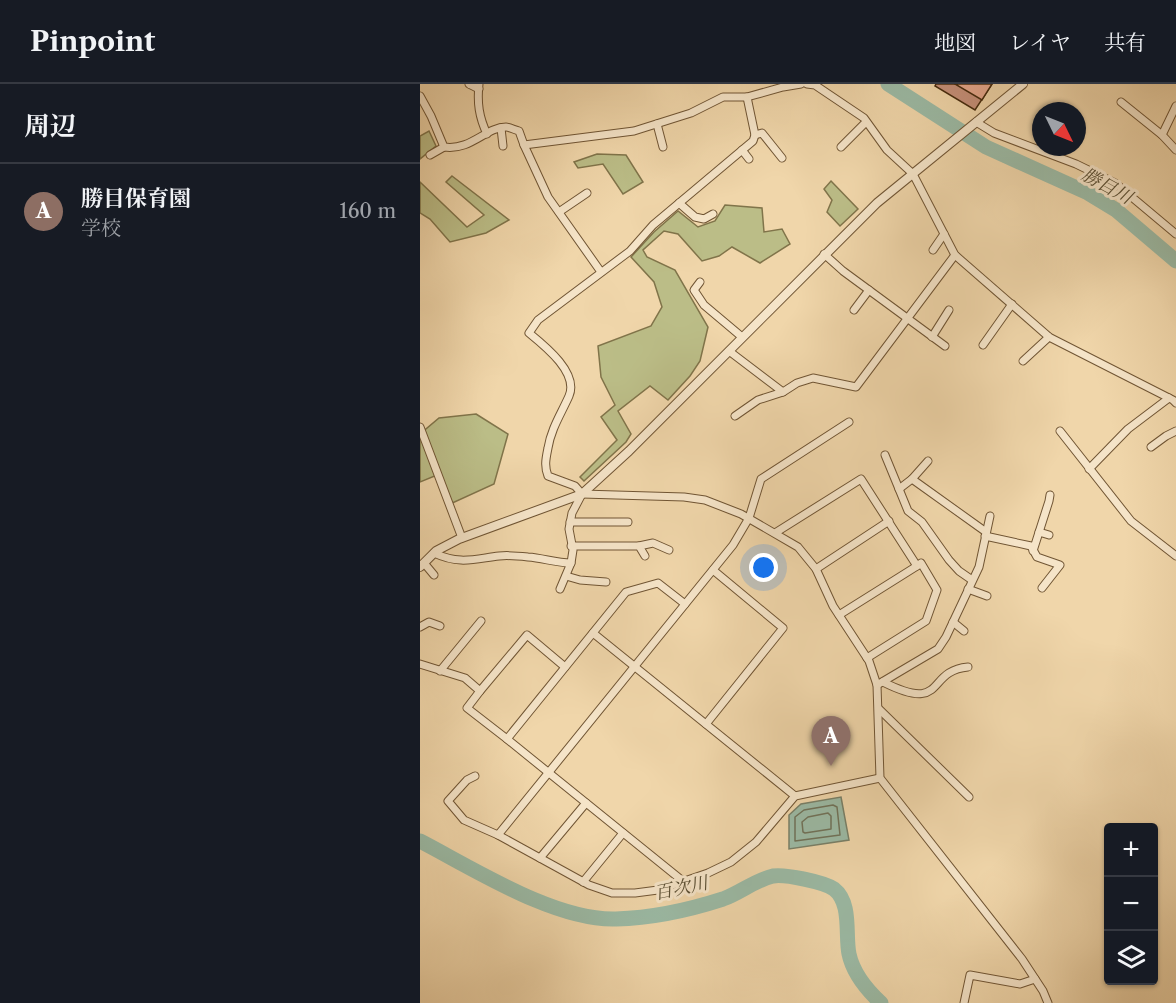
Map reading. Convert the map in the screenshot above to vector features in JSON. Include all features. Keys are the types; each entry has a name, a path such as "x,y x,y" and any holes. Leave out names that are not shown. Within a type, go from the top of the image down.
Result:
{"street":[{"path":"469,84 479,87 477,100 480,119 487,134"},
{"path":"524,145 634,130 691,113 723,97 747,97 801,84"},
{"path":"810,84 866,122 887,150 913,174 955,255 1011,304 1056,343 1176,403"},
{"path":"560,589 571,563 573,550 569,529 572,513 582,494 629,451 877,203 1023,84"},
{"path":"420,96 444,147"},
{"path":"582,494 575,486 548,476 545,469 550,434 570,394 571,384 550,350 529,333 538,320 630,250 653,225 753,141 755,135 747,97"},
{"path":"1121,102 1162,135 1176,150"},
{"path":"1162,135 1176,106"},
{"path":"841,147 866,122"},
{"path":"657,124 663,147"},
{"path":"974,124 1076,164 1115,183 1176,234"},
{"path":"430,155 444,147 453,148 477,140 506,126 519,131 548,197 601,272"},
{"path":"501,128 503,146"},
{"path":"755,135 762,133 782,158"},
{"path":"453,148 457,156"},
{"path":"742,150 749,159"},
{"path":"558,212 587,193"},
{"path":"679,203 695,217 704,219 713,214"},
{"path":"933,250 944,234"},
{"path":"824,255 945,346"},
{"path":"735,416 758,399 783,392 797,383 813,378 856,387 955,255"},
{"path":"700,282 694,290 704,305 715,310 742,337"},
{"path":"854,310 869,290"},
{"path":"983,345 1011,304"},
{"path":"932,337 950,310"},
{"path":"1023,361 1049,337"},
{"path":"729,351 783,392"},
{"path":"1089,469 1128,429 1169,398"},
{"path":"498,835 733,545 749,518 761,479 849,423"},
{"path":"420,427 462,538"},
{"path":"1060,431 1131,521 1176,556"},
{"path":"1151,447 1176,431"},
{"path":"885,455 908,511 922,522 959,571 972,580"},
{"path":"898,489 912,479 928,461"},
{"path":"775,533 861,478 917,566"},
{"path":"912,479 986,534 1030,546 1037,557 1060,565 1042,588"},
{"path":"434,575 422,565 434,553 462,538 582,494 684,497 705,500 741,513 798,548 816,569 839,615 880,683 880,778 1022,959 1048,1003"},
{"path":"1033,551 1050,495"},
{"path":"880,683 938,649 979,567 990,516"},
{"path":"816,569 889,521"},
{"path":"570,522 628,522"},
{"path":"1040,532 1049,535"},
{"path":"571,546 639,546 653,543 669,550"},
{"path":"639,546 645,556"},
{"path":"434,553 447,559 457,560 500,556 529,557 554,563 571,563"},
{"path":"839,615 921,563 937,590 926,621 867,658"},
{"path":"706,724 783,628 713,570"},
{"path":"566,576 580,580 606,582"},
{"path":"507,739 626,592 658,583 685,604"},
{"path":"968,589 987,596"},
{"path":"440,671 481,621"},
{"path":"420,627 429,622 440,626"},
{"path":"953,622 963,631"},
{"path":"593,633 795,796"},
{"path":"565,667 527,635 467,708 684,882"},
{"path":"420,664 465,678 480,691"},
{"path":"880,683 904,692 922,695 935,688 950,672 968,666"},
{"path":"879,709 969,797"},
{"path":"475,776 467,780 448,801 464,820 498,835 583,882 612,892 635,894 684,882 731,862 756,842 795,796 880,778"},
{"path":"540,858 586,803"},
{"path":"583,882 623,833"},
{"path":"964,1003 970,975 1020,984 1035,979"}],"green space":[{"path":"429,131 436,146 420,159 420,136"},
{"path":"597,154 626,155 643,182 623,194 603,164 578,168 574,162"},
{"path":"452,176 509,220 486,233 450,242 430,219 420,213 420,182 467,227 484,215 446,182"},
{"path":"831,181 858,209 840,226 827,212 832,200 824,189"},
{"path":"725,205 762,208 764,232 782,229 790,244 760,263 732,247 719,256 702,261 678,234 664,231 643,250 647,257 675,270 708,327 700,361 668,400 650,386 618,411 631,434 626,442 584,481 580,477 617,440 601,417 615,405 601,377 598,346 651,326 662,307 654,282 631,257 678,211 698,227 715,221"},
{"path":"476,414 508,434 494,484 448,505 437,475 420,482 420,434 439,418"}],"water":[{"path":"841,797 849,840 789,849 789,815 801,804"}],"building":[{"path":"955,84 992,84 982,100"}],"waterway":[{"name":"勝目川","path":"888,84 986,147 1088,193 1116,210 1176,261"},
{"name":"百次川","path":"420,841 490,879 541,903 592,917 630,918 684,910 723,899 773,876 795,877 822,884 834,889 840,895 846,911 851,961 861,981 881,1003"}],"place":[{"name":"勝目保育園","path":"831,766"}]}
